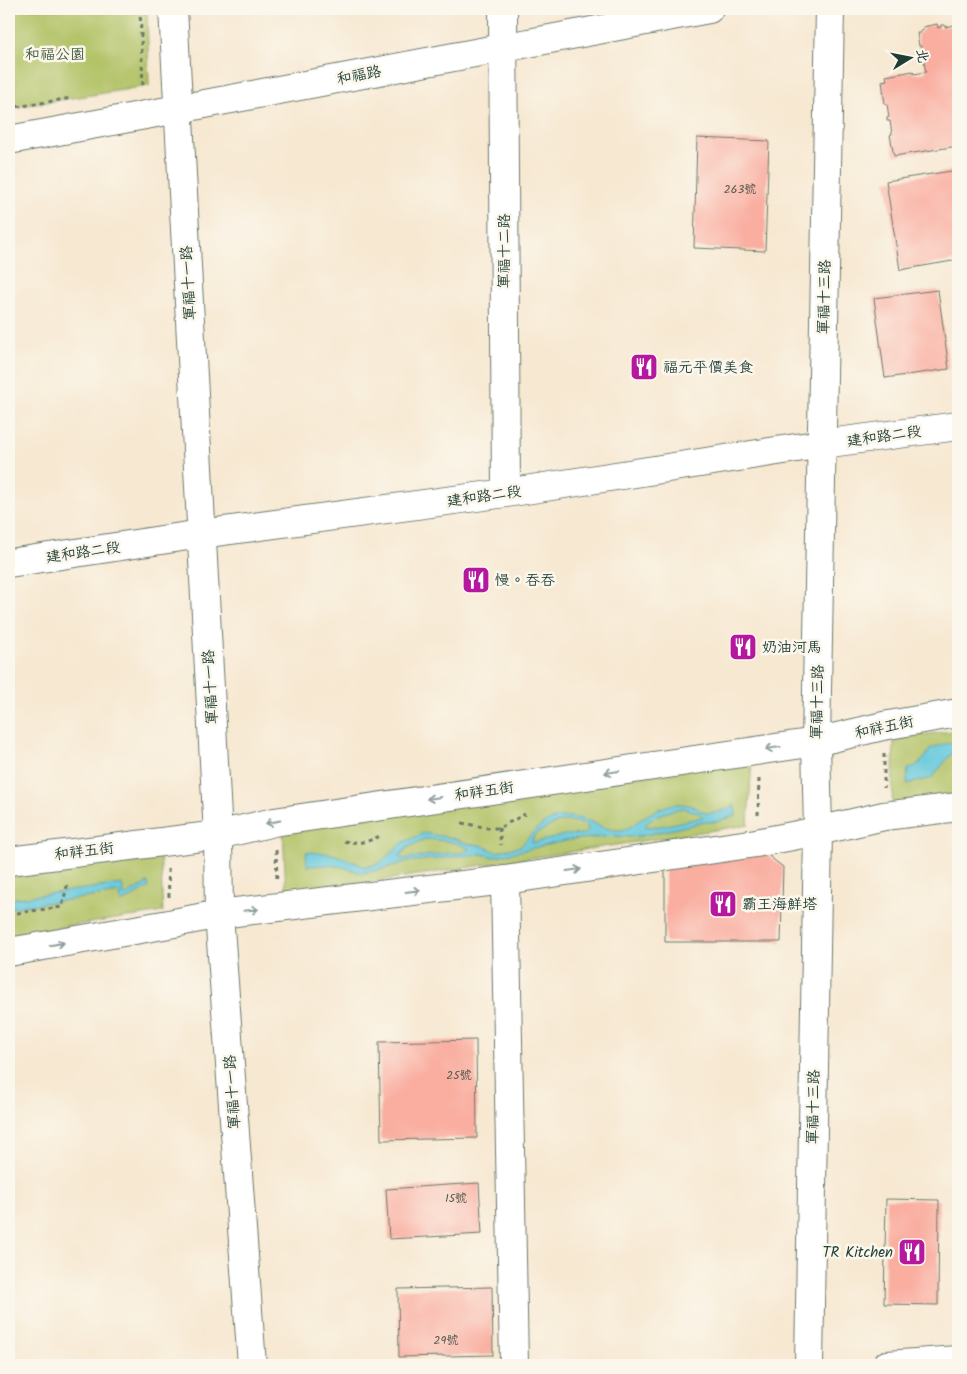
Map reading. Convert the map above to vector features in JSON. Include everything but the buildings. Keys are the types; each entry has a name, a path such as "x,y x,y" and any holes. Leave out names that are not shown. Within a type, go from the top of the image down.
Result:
{"street":[{"name":"軍福十一路","path":"173,9 218,834 219,914 252,1365"},
{"name":"軍福十二路","path":"503,9 506,493"},
{"name":"和福路","path":"9,140 709,9"},
{"name":"軍福十三路","path":"809,1365 818,831 816,742 830,9"},
{"name":"建和路二段","path":"9,563 201,534 506,493 822,444 958,426"},
{"name":"和祥五街","path":"9,861 218,834 274,822 816,742 883,726 958,713"},
{"path":"9,952 219,914 505,880 756,843 884,816 958,807"},
{"path":"505,880 514,1365"},
{"path":"887,1365 958,1360"}],"path":[{"path":"134,89 144,87 140,9"},
{"path":"9,108 76,98"},
{"path":"883,726 884,816"},
{"path":"756,843 759,776 758,750"},
{"path":"274,822 279,907"},
{"path":"499,828 501,845"},
{"path":"164,841 168,862 169,924"},
{"path":"9,914 62,907 69,877"}],"green space":[{"name":"和福公園","path":"9,9 147,9 149,86 9,108"},
{"path":"958,730 958,796 892,805 894,739"},
{"path":"752,759 748,825 286,895 283,830"},
{"path":"160,848 163,912 9,935 9,871"}],"water":[{"path":"958,741 958,749 952,753 932,778 907,784 908,769 921,762 930,749"},
{"path":"672,804 688,805 707,813 720,812 735,805 736,816 715,822 706,822 641,836 570,840 493,857 482,854 406,862 361,873 329,865 307,866 306,852 328,853 366,867 380,863 402,843 424,833 481,845 496,852 521,846 528,837 544,824 560,817 580,819 609,829 621,830 651,813","holes":["683,808 699,813 703,817 661,826 645,827 647,823 656,817","575,822 588,828 587,832 583,834 564,835 532,843 534,835 556,823","425,839 442,840 469,849 460,853 401,859 399,857 407,848"]},
{"path":"148,883 149,888 121,903 120,893 9,908 9,899 122,884 124,896"}],"place":[{"name":"福元平價美食","path":"644,367"},
{"name":"慢。吞吞","path":"476,580"},
{"name":"奶油河馬","path":"743,647"},
{"name":"霸王海鮮塔","path":"723,904"},
{"name":"TR Kitchen","path":"912,1252"}]}
